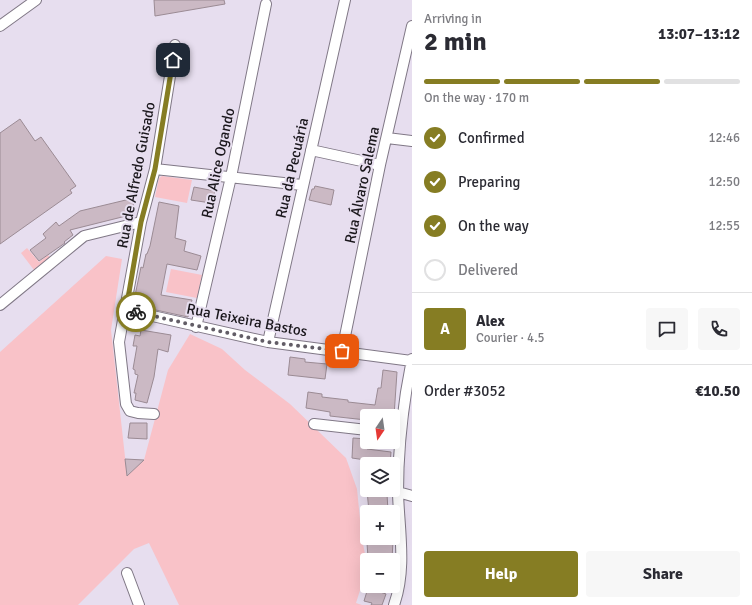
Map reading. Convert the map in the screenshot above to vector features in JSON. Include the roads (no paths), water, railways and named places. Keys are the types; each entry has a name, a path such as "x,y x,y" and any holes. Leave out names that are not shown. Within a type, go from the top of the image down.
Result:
{"street":[{"path":"0,26 36,0"},
{"name":"Rua da Pecuária","path":"268,342 302,185 345,0"},
{"name":"Rua Alice Ogando","path":"196,327 231,177 266,4"},
{"name":"Rua Álvaro Salema","path":"342,351 380,165 412,26"},
{"name":"Rua de Alfredo Guisado","path":"154,414 130,411 126,404 119,342 141,222 155,169 175,45"},
{"path":"387,138 412,141"},
{"path":"311,150 380,165"},
{"path":"155,169 302,185"},
{"path":"0,305 84,236 141,222"},
{"name":"Rua Teixeira Bastos","path":"126,310 268,342 412,360"},
{"path":"400,419 412,360"},
{"path":"314,424 360,429"},
{"path":"400,493 412,496"},
{"path":"394,605 398,596 402,568 398,497"},
{"path":"127,572 139,605"}]}
